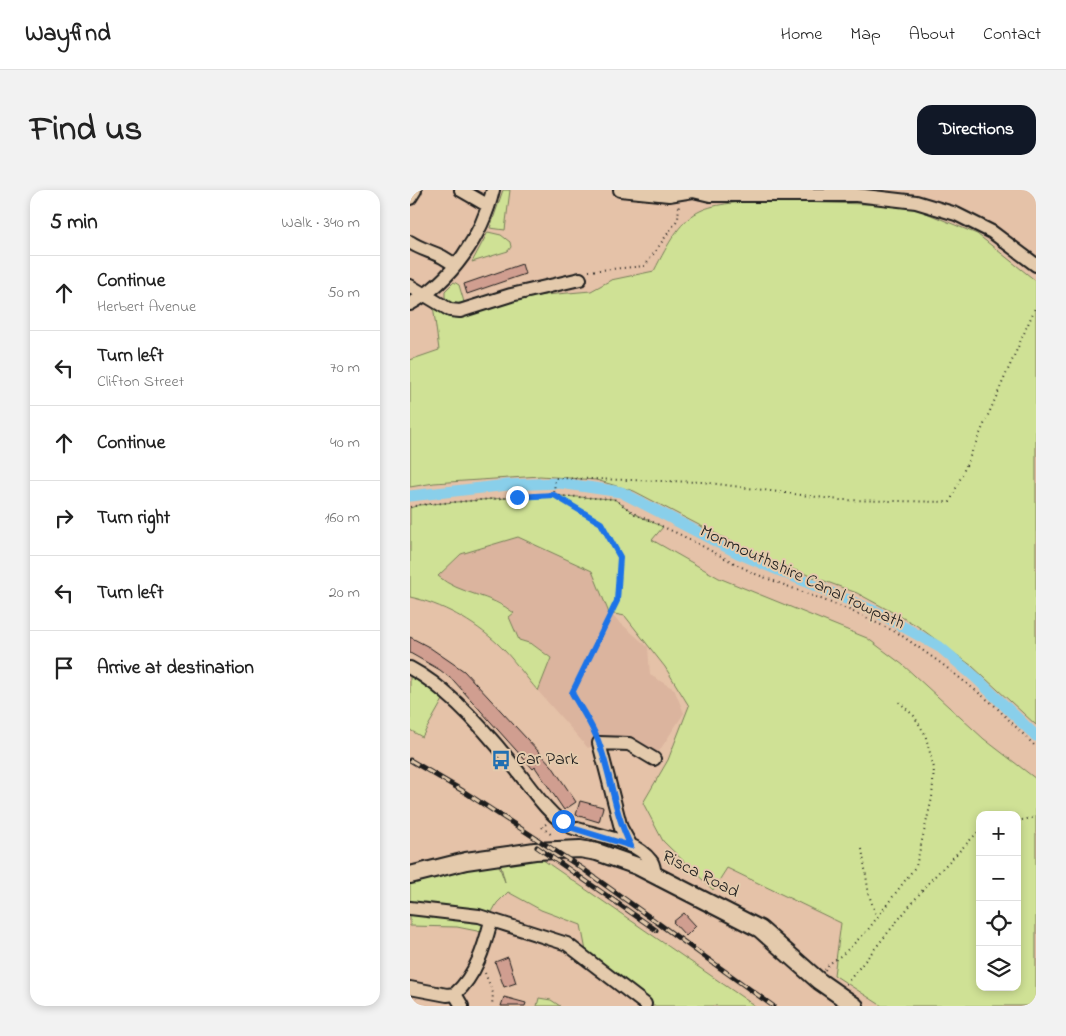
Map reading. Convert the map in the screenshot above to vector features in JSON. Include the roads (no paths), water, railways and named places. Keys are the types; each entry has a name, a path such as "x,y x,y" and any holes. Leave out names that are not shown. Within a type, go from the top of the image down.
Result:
{"main road":[{"name":"Risca Road","path":"410,875 466,861 499,856 580,849 617,858 656,875 760,928 820,981 855,1006"}],"street":[{"path":"410,198 415,190"},
{"path":"461,190 487,206"},
{"path":"410,304 425,295 455,266 477,233 492,190"},
{"path":"620,190 669,195 689,191 710,195 856,195 916,202 956,214 992,232 1036,265"},
{"path":"410,242 416,246 434,251 455,266"},
{"path":"410,286 450,310 460,311 511,295 580,279"},
{"path":"410,668 430,679 447,694 510,762 551,811 569,827 631,846 652,861 656,875"},
{"path":"631,846 619,819 599,743 629,744 654,759"},
{"path":"410,908 479,916 567,944 644,1004"},
{"path":"410,988 447,995 455,994 472,976 486,942 491,921"},
{"path":"455,994 462,1006"}],"waterway":[{"path":"410,496 508,485 560,483 621,492 740,554 877,612 941,648 975,677 1036,736"}],"railway":[{"path":"410,760 463,791 583,869 773,1006"},
{"path":"537,847 656,930"}],"place":[{"name":"Car Park","path":"501,760"}]}
